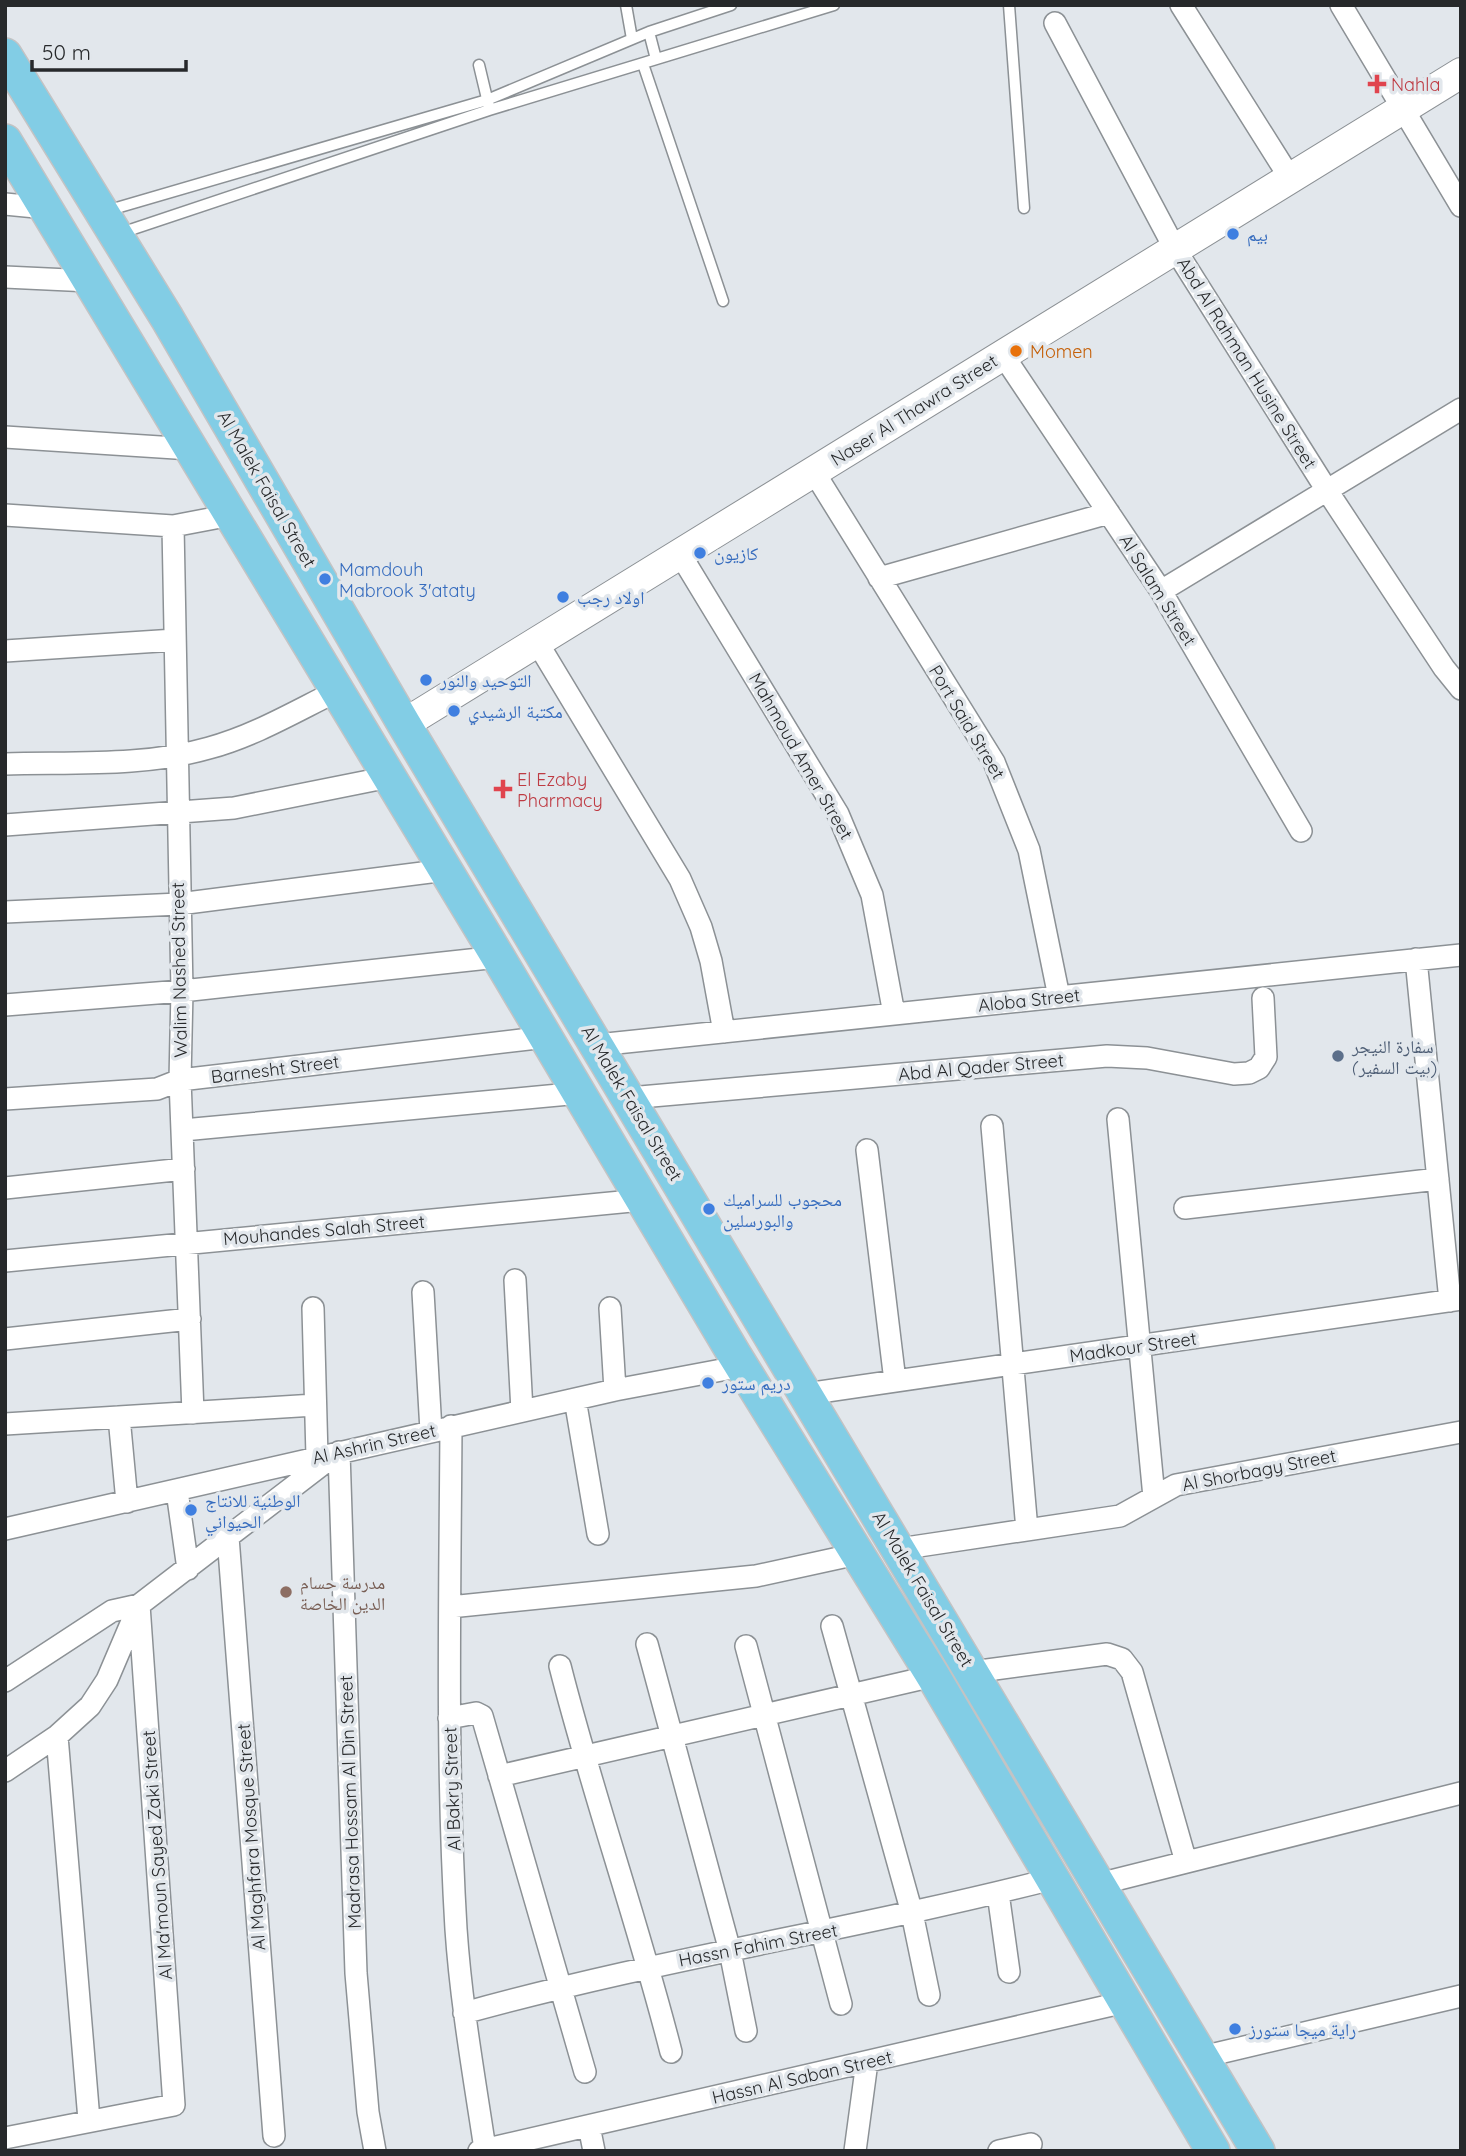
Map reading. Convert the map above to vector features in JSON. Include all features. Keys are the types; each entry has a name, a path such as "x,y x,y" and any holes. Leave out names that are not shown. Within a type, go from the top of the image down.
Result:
{"main road":[{"name":"Al Malek Faisal Street","path":"5,55 167,318 404,724 1258,2151"},
{"name":"Al Malek Faisal Street","path":"5,141 446,870 642,1200 933,1676 1213,2151"},
{"path":"124,340 153,338 165,327 167,318"},
{"path":"162,401 174,385 182,381 190,379 206,384"}],"street":[{"path":"1181,5 1290,178"},
{"path":"1341,5 1461,206"},
{"name":"Abd Al Rahman Husine Street","path":"1055,23 1175,249 1328,492 1444,668 1461,689"},
{"name":"Naser Al Thawra Street","path":"404,724 1461,73"},
{"path":"5,204 46,208"},
{"path":"5,276 90,281"},
{"name":"Al Salam Street","path":"1003,355 1161,591 1301,831"},
{"path":"1161,591 1461,409"},
{"path":"5,437 191,449"},
{"name":"Port Said Street","path":"814,472 994,762 1029,850 1059,997"},
{"path":"879,578 1109,513"},
{"path":"5,515 173,526 212,522 231,515"},
{"name":"Walim Nashed Street","path":"173,526 182,991 180,1080 193,1413"},
{"name":"Mahmoud Amer Street","path":"680,554 838,814 857,854 872,895 894,1014"},
{"path":"5,651 175,640"},
{"path":"537,642 680,879 704,938 724,1032"},
{"path":"5,764 129,761 177,756 239,738 337,691"},
{"path":"5,825 234,808 389,777"},
{"path":"5,912 179,904 446,870"},
{"name":"Aloba Street","path":"597,1045 1461,955"},
{"path":"5,1005 182,991 498,957"},
{"path":"1416,959 1438,1179 1455,1300"},
{"name":"Abd Al Qader Street","path":"629,1098 1108,1056 1249,1073 1259,1068 1265,1057 1263,999"},
{"name":"Barnesht Street","path":"5,1100 157,1089 180,1080 546,1037"},
{"path":"183,1130 580,1093"},
{"path":"1118,1119 1154,1497"},
{"path":"992,1126 1027,1530"},
{"path":"867,1150 895,1381"},
{"path":"5,1188 184,1169"},
{"path":"1185,1208 1438,1179"},
{"name":"Mouhandes Salah Street","path":"5,1261 642,1200"},
{"path":"515,1280 522,1410"},
{"name":"Al Bakry Street","path":"423,1292 441,1429 450,1607 449,1718 456,1929 464,2013 487,2150"},
{"name":"Madkour Street","path":"806,1394 1455,1300"},
{"path":"313,1308 317,1457"},
{"path":"610,1308 615,1390"},
{"path":"5,1339 190,1319"},
{"name":"Al Ashrin Street","path":"5,1529 522,1410 743,1366"},
{"path":"575,1399 598,1534"},
{"path":"5,1424 315,1405"},
{"path":"119,1417 127,1502"},
{"name":"Al Shorbagy Street","path":"899,1549 1120,1516 1138,1509 1176,1485 1461,1432"},
{"path":"5,1681 112,1611 139,1605 339,1451"},
{"name":"Madrasa Hossam Al Din Street","path":"339,1451 356,1973 368,2112 375,2151"},
{"path":"177,1491 188,1569"},
{"name":"Al Maghfara Mosque Street","path":"228,1537 274,2136"},
{"path":"450,1607 756,1576 857,1555"},
{"path":"5,1771 57,1736 90,1706 107,1680 139,1605"},
{"name":"Al Ma'moun Sayed Zaki Street","path":"89,2120 174,2105 139,1605"},
{"path":"832,1626 912,1913 929,1995"},
{"path":"647,1644 730,1951 746,2031"},
{"path":"746,1646 841,2004"},
{"path":"972,1672 1107,1654 1122,1659 1132,1672 1186,1862"},
{"path":"560,1666 583,1757 649,1967 671,2052"},
{"path":"499,1776 933,1676"},
{"path":"449,1718 476,1713 482,1716 585,2072"},
{"path":"5,2138 89,2120 57,1736"},
{"path":"1099,1884 1461,1793"},
{"name":"Hassn Fahim Street","path":"464,2013 560,1986 912,1913 1052,1879"},
{"path":"998,1893 1009,1972"},
{"path":"1202,2057 1461,1996"},
{"name":"Hassn Al Saban Street","path":"487,2150 1125,2002"},
{"path":"855,2151 867,2062"},
{"path":"589,2126 594,2151"},
{"path":"999,2151 1031,2144"}],"lane":[{"path":"626,5 632,39"},
{"path":"109,223 343,159 488,105 649,32 731,5"},
{"path":"109,223 337,142 643,64 834,5"},
{"path":"1009,5 1024,208"},
{"path":"649,32 656,59"},
{"path":"643,64 723,301"},
{"path":"479,65 488,105"},
{"path":"337,142 343,159"}],"place":[{"name":"Nahla","path":"1377,84"},
{"name":"بيم","path":"1233,234"},
{"name":"Momen","path":"1016,351"},
{"name":"كازيون","path":"700,553"},
{"name":"Mamdouh Mabrook 3'ataty","path":"325,579"},
{"name":"اولاد رجب","path":"563,597"},
{"name":"التوحيد والنور","path":"426,680"},
{"name":"مكتبة الرشيدي","path":"454,711"},
{"name":"El Ezaby Pharmacy","path":"503,789"},
{"name":"سفارة النيجر (بيت السفير)","path":"1338,1056"},
{"name":"محجوب للسراميك والبورسلين","path":"709,1209"},
{"name":"دريم ستور","path":"708,1383"},
{"name":"الوطنية للانتاج الحيواني","path":"191,1510"},
{"name":"مدرسة حسام الدين الخاصة","path":"286,1592"},
{"name":"راية ميجا ستورز","path":"1235,2029"}]}
